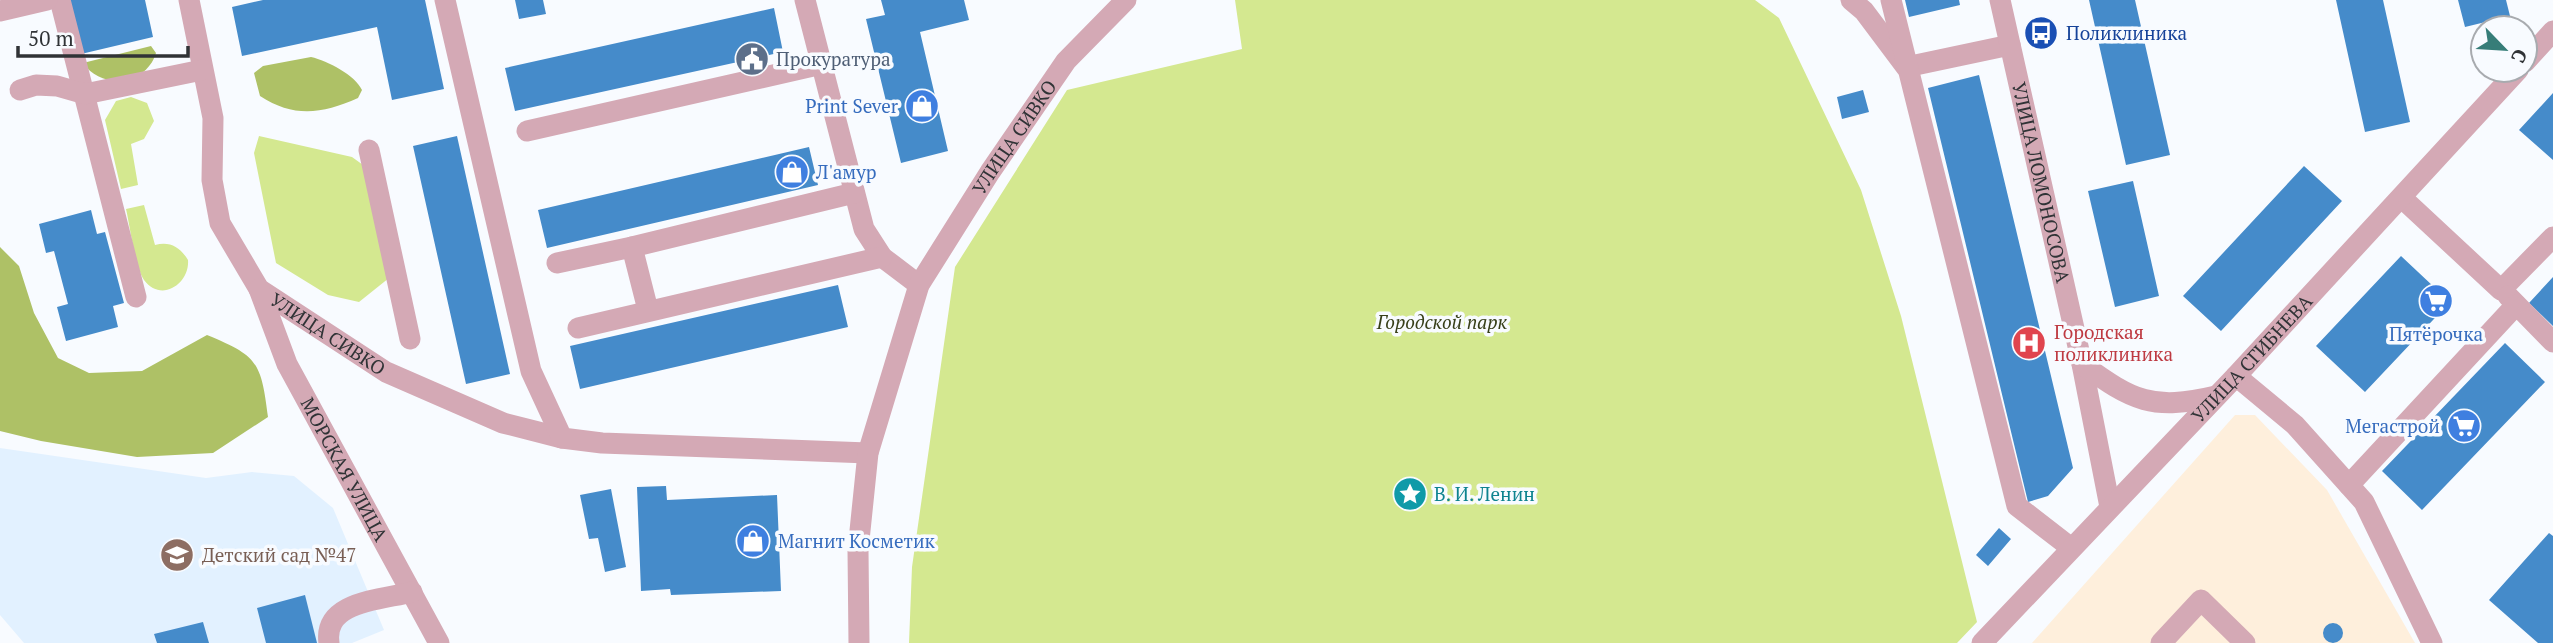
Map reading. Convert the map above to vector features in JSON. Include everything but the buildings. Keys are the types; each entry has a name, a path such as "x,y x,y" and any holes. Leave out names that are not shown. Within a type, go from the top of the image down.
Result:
{"street":[{"path":"0,11 47,0"},
{"path":"60,0 136,297"},
{"name":"УЛИЦА СИВКО","path":"189,0 213,118 212,180 220,223 259,289 386,372 503,423 562,438 603,443 868,453"},
{"path":"445,0 531,371 562,438"},
{"path":"805,0 864,229 882,257 919,285"},
{"name":"УЛИЦА СИВКО","path":"859,643 858,550 868,453 919,285 990,172 1066,61 1126,0"},
{"path":"1851,0 1864,11 1906,67"},
{"path":"1891,0 2017,506 2070,547"},
{"name":"УЛИЦА ЛОМОНОСОВА","path":"2000,0 2110,507"},
{"path":"2539,46 2553,31"},
{"path":"1906,67 2010,45"},
{"path":"527,131 822,64"},
{"path":"20,90 36,85 57,86 85,94 202,70"},
{"name":"УЛИЦА СГИБНЕВА","path":"1994,639 2070,547 2236,376 2505,84"},
{"path":"369,150 410,339"},
{"path":"557,262 632,247 854,193"},
{"path":"2402,198 2553,342"},
{"path":"2501,290 2553,237"},
{"path":"632,247 648,310"},
{"path":"578,328 882,257"},
{"name":"МОРСКАЯ УЛИЦА","path":"259,289 287,364 439,643"},
{"path":"2349,485 2516,305"},
{"path":"2081,364 2120,392 2155,403 2185,403 2216,396"},
{"path":"2236,376 2295,425 2364,502 2432,643"},
{"path":"329,643 327,629 332,618 343,610 412,592"},
{"path":"2161,643 2201,600 2245,643"}],"shaded area":[{"path":"2235,415 2255,415 2327,490 2415,643 2032,643"},
{"name":"Детский сад №47","path":"0,448 206,478 252,472 294,476 333,508 384,630 352,643 24,643 0,615"}],"green space":[{"name":"Городской парк","path":"1235,0 1755,0 1779,18 1861,190 1901,316 1977,622 1957,643 909,643 912,567 955,267 1067,90 1242,49"},
{"path":"151,46 156,53 151,64 133,78 111,80 101,77 91,72 83,63"},
{"path":"311,57 333,65 353,79 362,90 358,98 332,108 296,111 260,96 254,73 263,66"},
{"path":"131,97 147,103 154,121 144,139 131,144 138,185 121,189 105,120 116,101"},
{"path":"259,136 352,157 370,170 389,278 359,302 328,295 276,263 254,153"},
{"path":"144,205 155,245 174,246 188,260 184,276 173,288 158,290 151,287 141,274 126,209"},
{"path":"0,247 19,266 34,313 58,358 89,373 142,371 207,335 237,349 254,363 263,384 268,417 213,453 137,457 41,441 0,431"}],"place":[{"name":"Поликлиника","path":"2041,33"},
{"name":"Прокуратура","path":"752,59"},
{"name":"Print Sever","path":"922,106"},
{"name":"Л'амур","path":"792,172"},
{"name":"Пятёрочка","path":"2436,301"},
{"name":"Городская поликлиника","path":"2029,343"},
{"name":"Мегастрой","path":"2464,426"},
{"name":"В. И. Ленин","path":"1410,494"},
{"name":"Магнит Косметик","path":"753,541"},
{"name":"Детский сад №47","path":"177,555"}]}
